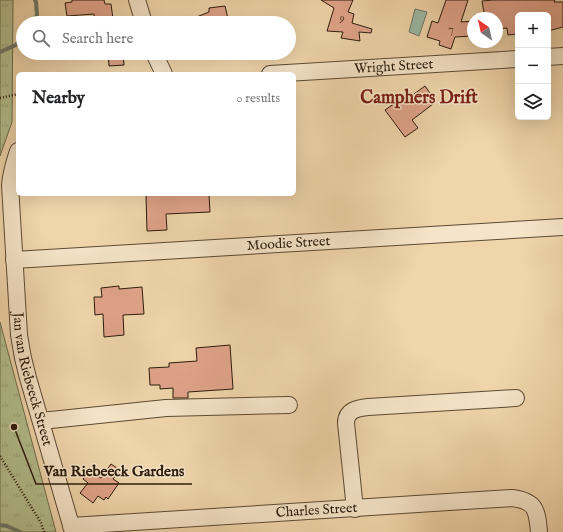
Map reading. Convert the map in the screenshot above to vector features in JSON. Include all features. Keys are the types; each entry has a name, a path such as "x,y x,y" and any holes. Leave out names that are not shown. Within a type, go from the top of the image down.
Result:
{"street":[{"path":"137,0 142,16"},
{"path":"551,57 563,56"},
{"name":"Wright Street","path":"296,72 515,59"},
{"path":"157,60 163,72"},
{"name":"Jan van Riebeeck Street","path":"16,157 10,185 19,335 28,378 72,529"},
{"name":"Moodie Street","path":"14,260 563,227"},
{"path":"354,509 346,423 347,416 351,412 356,409 368,407 516,398"},
{"path":"41,422 166,408 289,405"},
{"name":"Charles Street","path":"72,529 512,498 528,502 533,506 536,512 539,532"}],"path":[{"path":"0,98 16,94"},
{"path":"0,456 41,523 44,532"}],"green space":[{"path":"0,0 13,0 12,122 0,156"},
{"path":"0,322 56,532 0,532"}],"shaded area":[{"path":"415,9 427,12 419,36 409,32"}],"building":[{"path":"72,0 104,0 105,4 111,4 113,16 94,16 94,14 67,16 65,3 72,2"},
{"path":"321,0 353,0 348,12 354,14 352,23 372,29 371,33 359,32 360,41 341,38 343,32 327,31 334,8"},
{"path":"446,0 468,0 461,22 467,22 467,36 455,37 451,49 439,45 440,41 427,37 432,21 438,23"},
{"path":"555,0 554,2 563,2 563,27 551,30 551,12 515,12 515,34 508,35 507,28 503,28 503,12 484,12 482,1"},
{"path":"225,6 227,16 199,16 209,12 209,8"},
{"path":"109,60 124,60 124,65 109,66"},
{"path":"425,86 432,96 429,98 433,104 412,120 418,128 405,137 385,110 398,101 400,104"},
{"path":"146,196 209,196 210,212 166,214 167,230 147,231"},
{"path":"119,286 119,289 142,287 144,314 123,315 124,335 104,337 103,314 95,315 94,297 102,297 101,288"},
{"path":"230,345 233,389 188,392 188,398 173,398 173,388 160,389 160,385 150,385 149,368 169,367 169,363 197,361 196,348"},
{"path":"111,464 120,470 113,479 119,483 108,499 106,497 104,500 98,496 93,503 80,493 88,483 83,479 90,470 101,478"}],"waterway":[{"path":"35,0 36,16"},
{"path":"0,52 16,45"},
{"path":"0,525 7,526 20,532"}],"place":[{"name":"Van Riebeeck Gardens","path":"14,427"}],"district":[{"name":"Camphers Drift","path":"419,98"}]}
